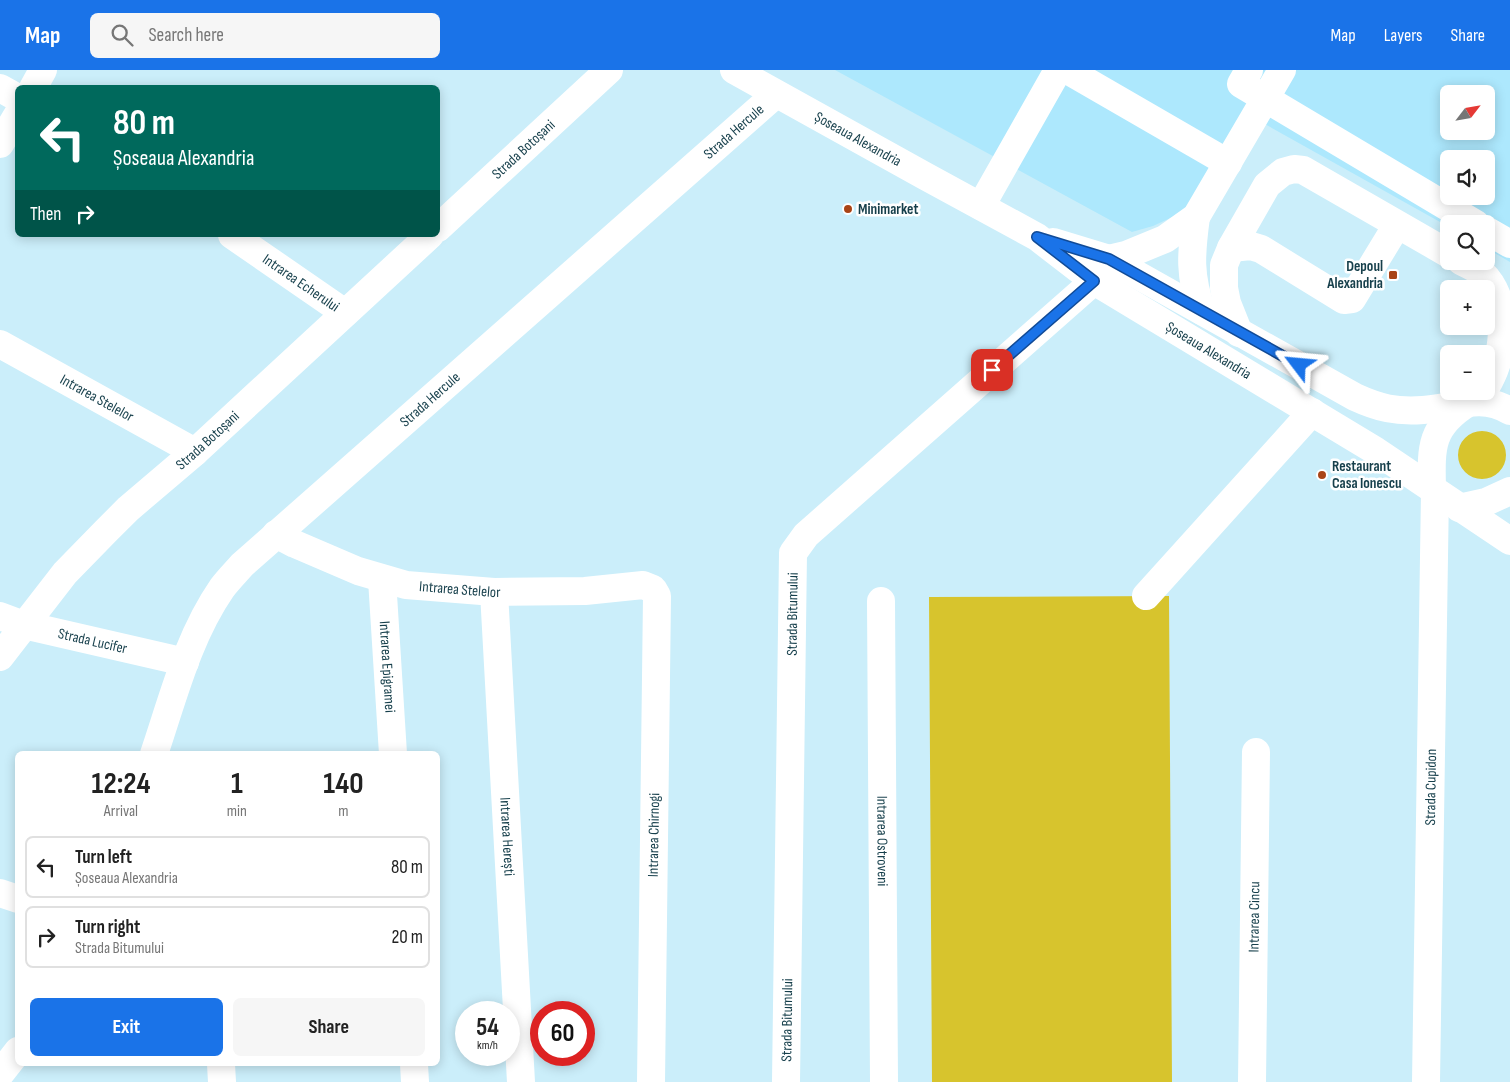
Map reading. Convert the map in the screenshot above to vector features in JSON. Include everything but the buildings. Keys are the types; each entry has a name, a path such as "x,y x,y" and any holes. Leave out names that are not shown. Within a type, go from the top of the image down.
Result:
{"street":[{"path":"34,85 43,70"},
{"name":"Strada Botoșani","path":"440,226 609,70"},
{"name":"Șoseaua Alexandria","path":"734,70 1037,237 1094,281 1376,451 1510,541"},
{"path":"981,206 1058,70"},
{"path":"1067,70 1228,163"},
{"path":"1249,70 1241,84 1461,215"},
{"path":"1202,311 1192,275 1196,218 1282,70"},
{"path":"0,88 15,96"},
{"name":"Strada Hercule","path":"155,751 185,662 210,609 223,588 242,565 776,94"},
{"path":"0,144 15,119"},
{"path":"1239,333 1227,303 1224,288 1224,265 1230,248 1267,185 1283,172 1294,169 1303,170 1440,249"},
{"path":"1109,259 1140,250 1165,239 1196,218"},
{"path":"1230,248 1251,246 1261,249 1344,300 1348,300 1352,299 1398,225"},
{"path":"1495,235 1510,244"},
{"name":"Intrarea Echerului","path":"235,237 345,313"},
{"name":"Strada Botoșani","path":"0,657 12,621 65,573 128,509 195,452 428,237"},
{"name":"Șoseaua Alexandria","path":"1037,237 1109,259 1354,397 1384,409 1425,410 1481,400"},
{"path":"1477,270 1482,273 1498,297 1503,312 1505,325 1495,372"},
{"name":"Strada Bitumului","path":"786,1082 793,553 806,535 1094,281"},
{"name":"Intrarea Stelelor","path":"0,344 195,452"},
{"path":"1495,387 1510,365"},
{"name":"Strada Cupidon","path":"1426,1082 1434,490 1431,459 1438,431 1457,410 1484,400"},
{"path":"1146,596 1312,412"},
{"path":"1459,508 1486,502 1510,491"},
{"name":"Intrarea Stelelor","path":"276,534 329,559 382,579 412,586 494,592 585,590 643,585 653,589"},
{"name":"Intrarea Epigramei","path":"382,579 393,751"},
{"name":"Intrarea Chirnogi","path":"652,1082 657,596 653,589"},
{"name":"Intrarea Herești","path":"494,592 522,1082"},
{"name":"Intrarea Ostroveni","path":"881,601 884,1082"},
{"name":"Strada Lucifer","path":"12,621 185,662"},
{"name":"Intrarea Cincu","path":"1252,1082 1256,752"},
{"path":"0,893 15,898"},
{"path":"0,1074 15,1055"},
{"path":"221,1066 222,1082"},
{"path":"414,1066 415,1082"}],"shaded area":[{"path":"835,70 1510,70 1510,262 1495,253 1495,215 1440,215 1440,222 1245,113 1194,203 1177,215 1153,226 1132,232"},
{"path":"1477,431 1487,431 1496,435 1502,441 1505,446 1505,464 1496,475 1487,479 1477,479 1468,475 1462,469 1458,460 1458,450 1462,441 1468,435"},
{"path":"1169,596 1172,1082 932,1082 929,597"}],"place":[{"name":"Minimarket","path":"848,209"},
{"name":"Depoul Alexandria","path":"1393,275"},
{"name":"Restaurant Casa Ionescu","path":"1322,475"}],"route":[{"path":"992,370 1094,281 1037,237 1109,259 1299,365"}]}
